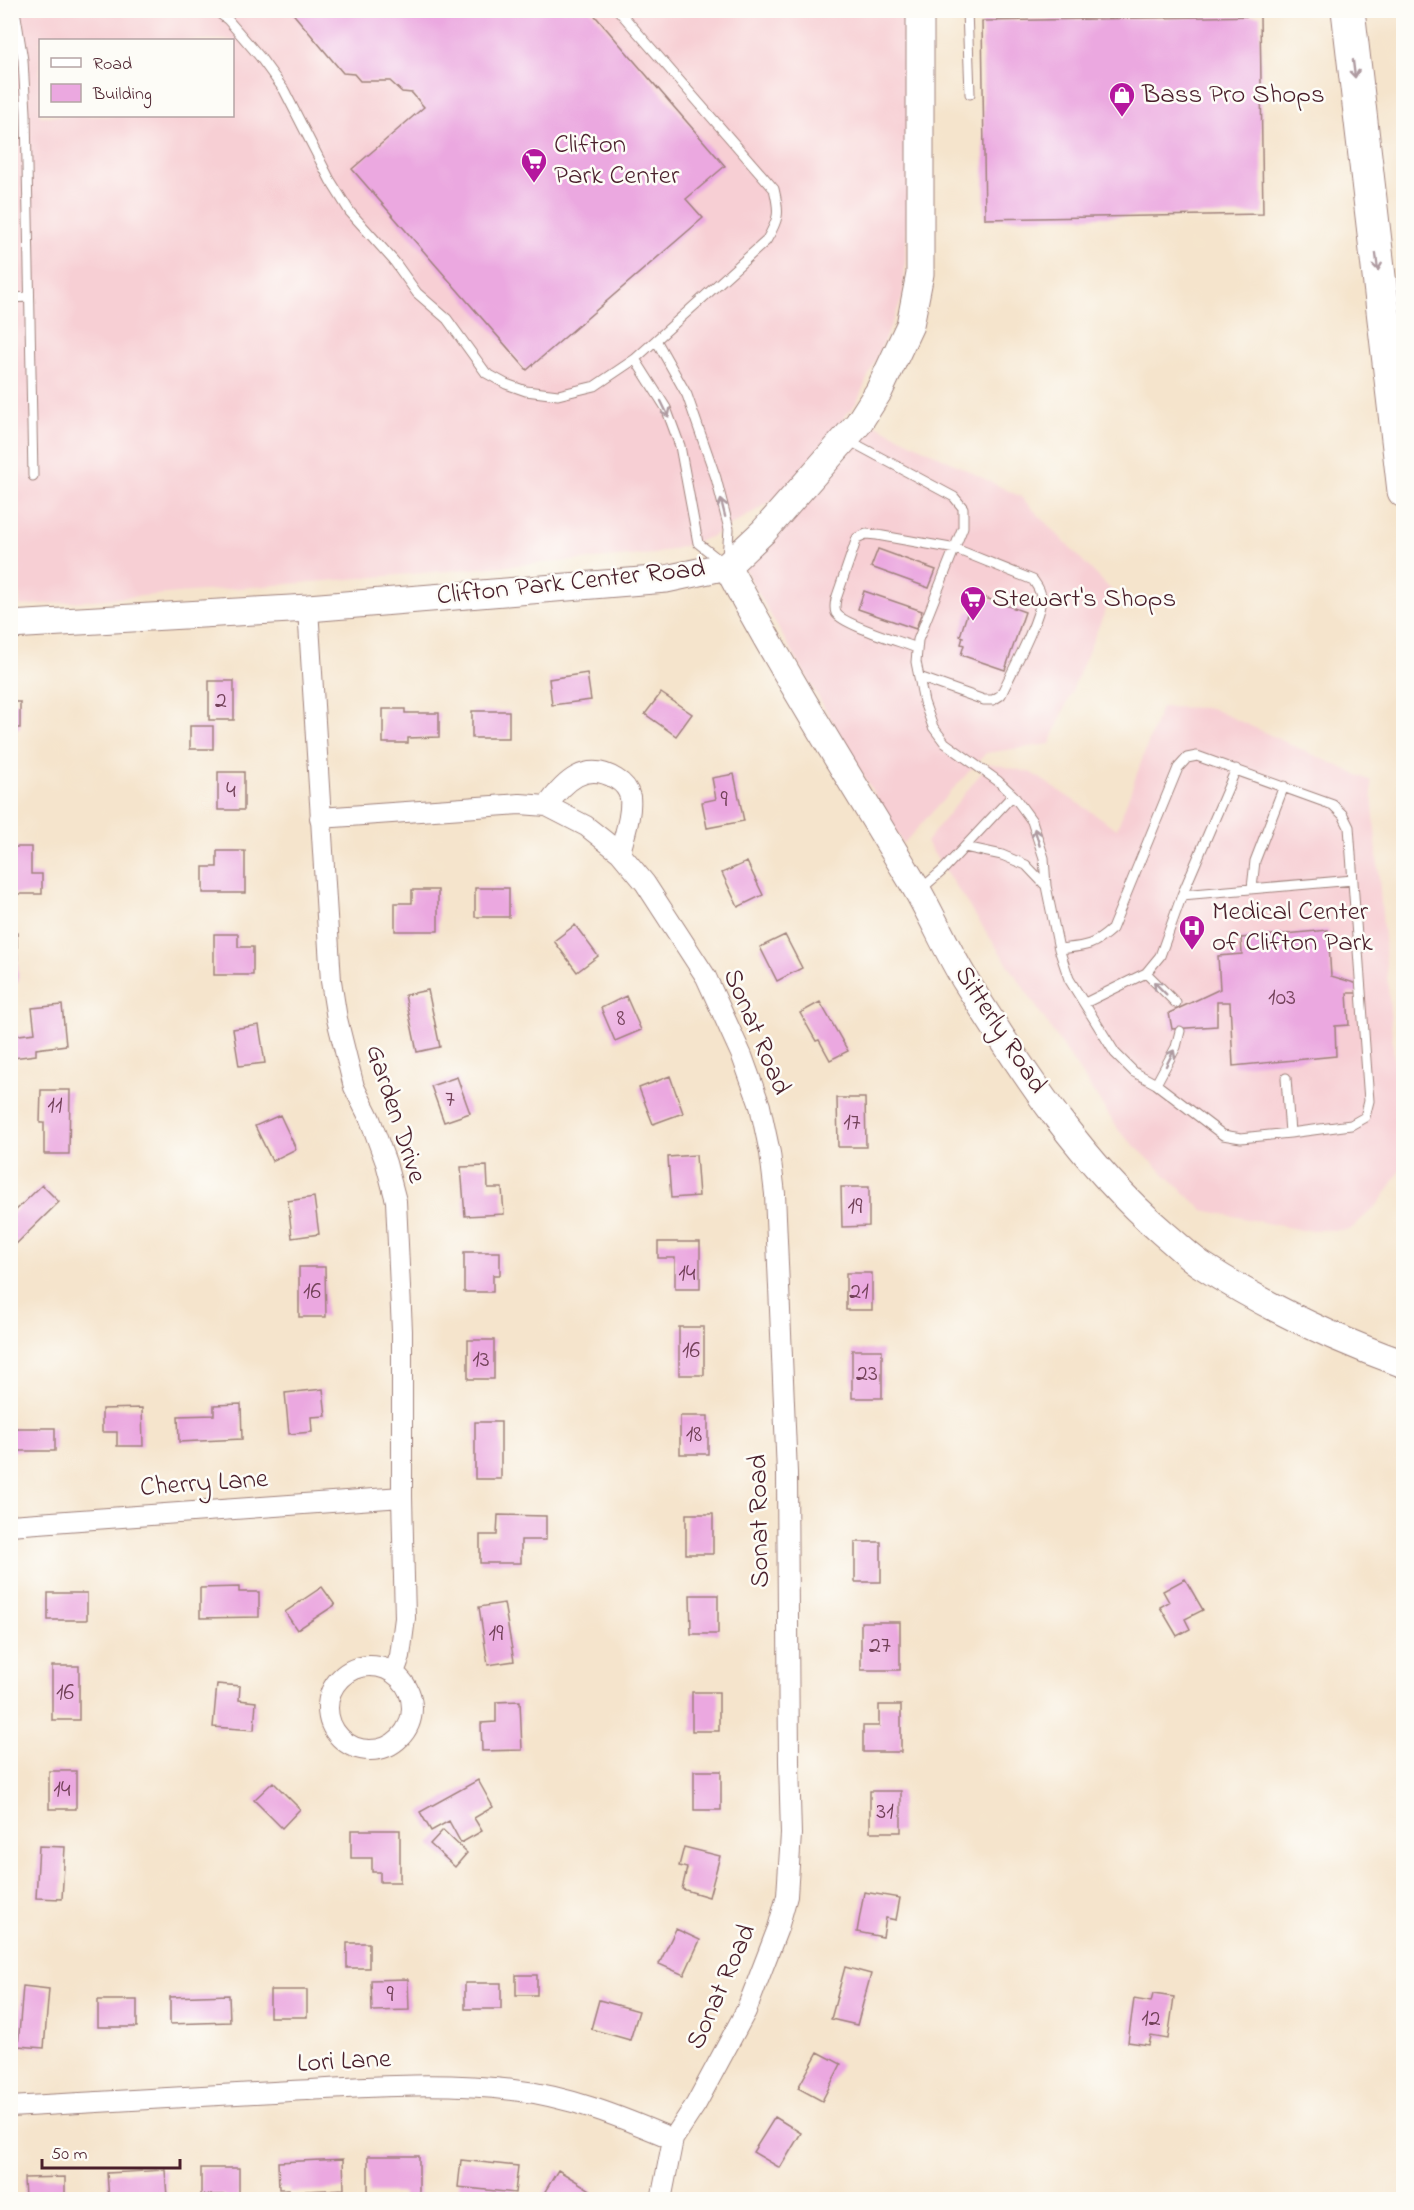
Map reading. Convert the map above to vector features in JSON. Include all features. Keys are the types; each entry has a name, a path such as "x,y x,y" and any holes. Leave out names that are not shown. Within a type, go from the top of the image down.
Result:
{"highway":[{"path":"1348,10 1404,491"}],"street":[{"name":"Clifton Park Center Road","path":"10,626 308,608 666,579 727,566 764,531 858,424 879,391 910,325 921,274 921,10"},
{"name":"Sitterly Road","path":"727,566 764,636 918,891 965,981 1060,1124 1103,1175 1135,1209 1199,1263 1268,1305 1345,1341 1404,1364"},
{"name":"Garden Drive","path":"308,608 331,981 337,1019 354,1087 370,1119 387,1163 396,1201 402,1331 405,1618 400,1656 394,1673"},
{"path":"547,806 561,786 578,775 593,771 605,773 618,780 626,787 630,802 620,853"},
{"name":"Sonat Road","path":"320,818 520,804 547,806 586,826 620,853 645,882 706,977 742,1056 760,1106 770,1152 775,1194 786,1438 791,1834 787,1896 778,1928 746,2011 696,2104 673,2139 661,2199"},
{"name":"Cherry Lane","path":"10,1525 402,1497"},
{"path":"373,1665 394,1673 402,1680 412,1699 411,1720 406,1730 391,1744 381,1748 360,1748 341,1738 334,1729 328,1708 334,1686 341,1677 351,1670 373,1665"},
{"name":"Lori Lane","path":"10,2107 384,2086 465,2087 513,2090 556,2097 617,2115 673,2139"}],"lane":[{"path":"15,10 20,32 24,81 33,476"},
{"path":"215,10 228,20 260,57 284,90 330,180 350,212 388,254 417,293 447,319 486,373 506,384 526,391 558,395 595,386 635,359 766,241 778,221 778,204 774,189 618,10"},
{"path":"967,10 970,94"},
{"path":"10,298 29,297"},
{"path":"656,340 687,395 716,478 729,529 727,566"},
{"path":"635,359 666,408 680,446 698,543 727,566"},
{"path":"845,438 954,497 963,508 963,527 956,549 918,640 916,662 919,677 933,727 945,743 998,781 1013,795 1032,821 1044,858 1046,886 1059,949 1069,979 1115,1053 1134,1072 1156,1084 1223,1135 1241,1138 1290,1133 1351,1125 1365,1117 1369,1101 1349,827 1343,815 1333,805 1197,756 1187,758 1178,768 1112,929 1097,942 1059,949"},
{"path":"917,648 848,623 837,614 836,599 857,538 866,534 956,549 1033,580 1039,588 1041,599 1036,617 1001,695 993,700 984,700 919,677"},
{"path":"1084,1003 1146,973 1160,956 1182,895 1236,769"},
{"path":"1252,888 1255,861 1284,786"},
{"path":"918,891 942,872 1013,795"},
{"path":"965,848 1002,855 1026,865 1046,886"},
{"path":"1182,895 1353,880"},
{"path":"1146,973 1176,1003"},
{"path":"1156,1084 1176,1047 1180,1031"},
{"path":"1286,1078 1290,1133"}],"shaded area":[{"name":"Clifton Park Center","path":"10,11 910,11 911,167 903,297 857,402 780,496 713,536 654,554 20,606"},
{"path":"870,422 1021,497 1113,592 1050,744 986,753 903,844 743,567"},
{"name":"Medical Center of Clifton Park","path":"1161,707 1211,708 1371,781 1403,1167 1379,1203 1350,1230 1301,1230 1203,1210 1120,1132 926,842 989,763 1032,773 1117,829"}],"building":[{"name":"Clifton Park Center","path":"290,10 590,10 725,166 686,199 703,218 527,370 352,169 424,107 412,93 402,92 390,81 360,81 354,74 343,73"},
{"name":"Bass Pro Shops","path":"1260,16 1263,214 985,219 982,21"},
{"path":"10,362 13,362 14,405 10,405"},
{"path":"878,549 936,570 929,588 871,567"},
{"path":"864,591 922,611 916,629 858,609"},
{"path":"980,596 1025,612 1005,670 961,655 964,645 961,644 963,637 960,636 968,611 972,612"},
{"path":"587,673 591,700 552,705 549,679"},
{"path":"209,681 234,681 234,720 209,720"},
{"path":"661,693 692,714 676,736 645,714"},
{"path":"10,702 20,702 20,728 10,728"},
{"path":"383,709 405,709 405,713 439,713 439,737 408,738 408,743 383,743"},
{"path":"472,711 509,711 509,738 472,738"},
{"path":"190,726 213,726 213,749 190,749"},
{"path":"218,772 244,772 244,810 218,810"},
{"path":"734,774 744,821 707,828 702,802 716,799 712,778"},
{"path":"10,847 31,847 31,874 42,874 42,894 10,894"},
{"path":"217,851 245,851 245,893 203,893 203,867 217,867"},
{"path":"747,862 763,895 738,907 722,873"},
{"path":"475,888 509,888 509,917 475,917"},
{"path":"412,890 438,890 438,931 395,931 395,903 412,903"},
{"path":"575,925 598,956 577,972 554,941"},
{"path":"1328,930 1331,976 1358,984 1359,993 1347,993 1349,1025 1335,1026 1336,1056 1233,1066 1230,1002 1217,1002 1217,1026 1172,1029 1169,1013 1220,989 1218,956 1242,954 1241,938"},
{"path":"17,933 18,983 10,983 10,934"},
{"path":"214,934 238,934 238,947 253,947 253,975 214,975"},
{"path":"785,935 802,968 777,981 760,947"},
{"path":"428,990 440,1047 417,1052 405,995"},
{"path":"626,996 641,1030 615,1041 601,1008"},
{"path":"820,1002 848,1051 830,1060 800,1013"},
{"path":"62,1005 66,1045 36,1049 36,1055 13,1058 11,1036 35,1033 32,1008"},
{"path":"259,1025 265,1063 239,1066 233,1029"},
{"path":"670,1076 683,1113 653,1124 639,1088"},
{"path":"457,1077 470,1113 444,1122 431,1086"},
{"path":"41,1090 70,1090 69,1154 44,1154 44,1123 40,1123"},
{"path":"837,1098 865,1098 866,1147 838,1147"},
{"path":"280,1115 296,1149 272,1161 255,1126"},
{"path":"696,1155 699,1196 671,1198 668,1157"},
{"path":"487,1166 488,1188 502,1188 504,1214 465,1216 461,1167"},
{"path":"42,1185 59,1202 10,1250 10,1216"},
{"path":"841,1187 869,1187 869,1226 842,1227"},
{"path":"314,1197 319,1234 292,1238 288,1201"},
{"path":"658,1242 700,1242 700,1289 675,1289 675,1258 658,1258"},
{"path":"464,1252 500,1252 500,1275 493,1275 493,1292 464,1292"},
{"path":"299,1267 325,1267 326,1317 299,1317"},
{"path":"846,1273 872,1273 872,1310 846,1310"},
{"path":"679,1327 704,1327 704,1375 679,1375"},
{"path":"468,1340 494,1340 494,1379 468,1379"},
{"path":"852,1350 882,1350 882,1398 852,1398"},
{"path":"323,1389 326,1416 311,1417 312,1432 289,1434 285,1393"},
{"path":"241,1404 242,1439 179,1442 178,1416 214,1415 214,1405"},
{"path":"142,1408 143,1446 117,1446 117,1432 102,1432 102,1409"},
{"path":"680,1416 708,1416 708,1454 680,1454"},
{"path":"475,1422 501,1422 501,1479 475,1479"},
{"path":"10,1428 55,1428 55,1451 10,1451"},
{"path":"686,1514 713,1514 713,1554 686,1554"},
{"path":"498,1515 546,1516 546,1540 521,1540 521,1563 480,1563 480,1535 497,1535"},
{"path":"855,1542 881,1542 881,1582 855,1582"},
{"path":"1185,1579 1203,1610 1185,1619 1190,1629 1177,1636 1160,1607 1169,1602 1163,1591"},
{"path":"239,1587 239,1592 259,1592 259,1617 200,1618 200,1588"},
{"path":"322,1587 335,1605 297,1630 285,1612"},
{"path":"48,1593 87,1593 87,1620 48,1620"},
{"path":"690,1595 718,1595 718,1634 691,1634"},
{"path":"504,1603 514,1661 488,1665 479,1607"},
{"path":"861,1622 900,1622 900,1670 861,1670"},
{"path":"52,1666 79,1666 79,1720 52,1720"},
{"path":"217,1684 240,1686 239,1700 256,1702 254,1730 213,1727"},
{"path":"692,1692 719,1692 719,1731 692,1731"},
{"path":"520,1701 522,1750 482,1751 481,1723 496,1722 496,1702"},
{"path":"879,1705 901,1705 901,1752 863,1752 863,1726 879,1726"},
{"path":"49,1771 76,1771 76,1809 49,1809"},
{"path":"694,1771 721,1771 721,1810 694,1810"},
{"path":"478,1780 493,1807 474,1818 482,1831 461,1843 449,1821 431,1831 420,1812"},
{"path":"273,1782 300,1809 282,1828 254,1800"},
{"path":"870,1791 901,1791 901,1832 870,1832"},
{"path":"351,1830 400,1830 400,1882 380,1882 380,1872 372,1872 372,1858 351,1858"},
{"path":"443,1830 467,1853 455,1867 430,1844"},
{"path":"39,1846 65,1847 62,1899 36,1898"},
{"path":"684,1847 720,1856 709,1897 682,1889 687,1868 679,1866"},
{"path":"864,1892 900,1898 896,1920 886,1918 883,1937 857,1932"},
{"path":"676,1929 700,1940 684,1975 659,1964"},
{"path":"347,1943 369,1943 369,1968 347,1968"},
{"path":"845,1967 871,1974 857,2025 831,2019"},
{"path":"516,1975 537,1975 537,1995 516,1995"},
{"path":"408,1979 409,2010 372,2011 371,1980"},
{"path":"465,1983 501,1983 501,2009 465,2009"},
{"path":"23,1986 49,1989 44,2048 18,2046"},
{"path":"270,1990 307,1990 307,2017 270,2017"},
{"path":"1153,1994 1174,1997 1168,2039 1151,2036 1149,2045 1128,2042 1134,1999 1151,2002"},
{"path":"229,1995 230,2022 170,2024 170,1997"},
{"path":"98,2000 137,2000 137,2027 98,2027"},
{"path":"599,2000 639,2011 630,2040 591,2029"},
{"path":"818,2052 841,2064 822,2101 798,2088"},
{"path":"775,2117 801,2133 780,2168 753,2152"},
{"path":"368,2156 419,2156 419,2200 403,2200 403,2193 368,2193"},
{"path":"343,2159 344,2189 289,2192 289,2189 279,2189 278,2162"},
{"path":"461,2160 518,2166 515,2193 458,2187"},
{"path":"201,2168 239,2168 239,2200 225,2200 225,2195 201,2195"},
{"path":"165,2170 167,2197 109,2200 107,2173"},
{"path":"558,2170 592,2191 587,2200 554,2200 544,2193"},
{"path":"65,2177 65,2200 25,2200 24,2178"}],"place":[{"name":"Bass Pro Shops","path":"1122,118"},
{"name":"Clifton Park Center","path":"534,184"},
{"name":"Stewart's Shops","path":"973,622"},
{"name":"Medical Center of Clifton Park","path":"1192,951"}]}
